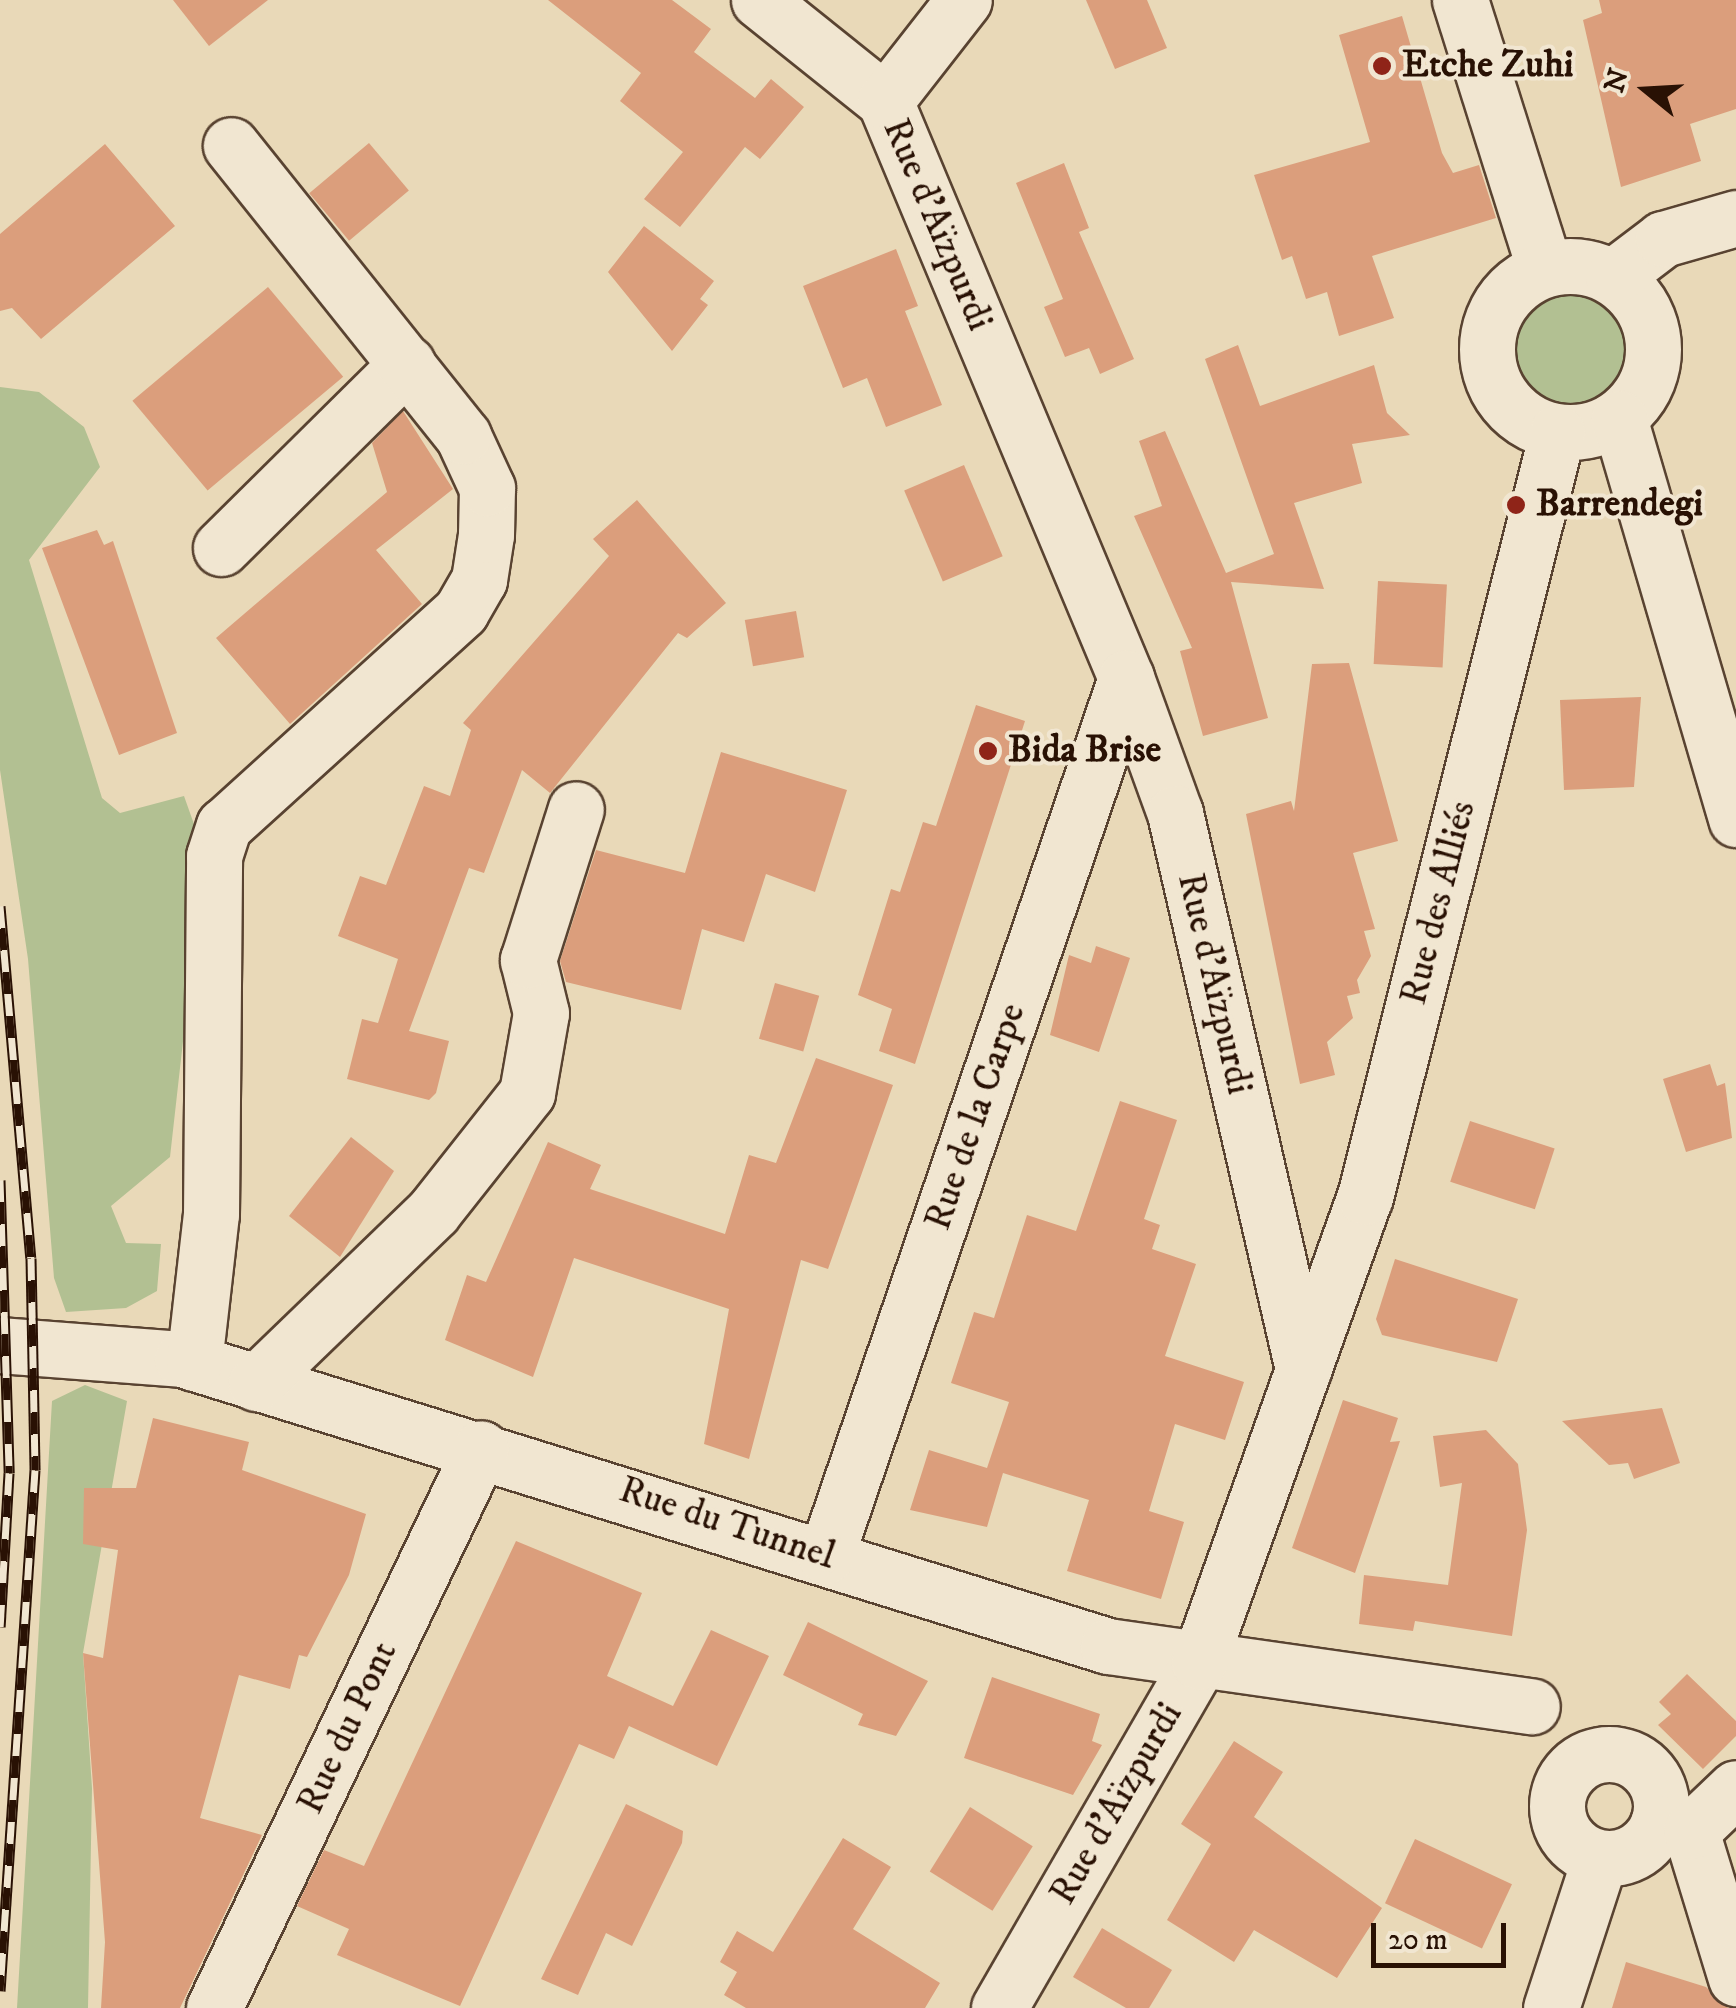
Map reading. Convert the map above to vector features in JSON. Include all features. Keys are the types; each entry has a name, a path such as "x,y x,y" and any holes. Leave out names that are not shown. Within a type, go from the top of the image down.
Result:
{"street":[{"name":"Rue d'Aïzpurdi","path":"759,0 885,100 1126,678 1175,814 1303,1369 1198,1662 999,2008"},
{"path":"885,100 964,0"},
{"path":"1460,0 1545,269"},
{"path":"194,1363 211,1214 214,856 224,826 461,611 480,580 486,488 463,436 231,145"},
{"path":"1613,277 1653,334 1653,364 1619,418 1557,432 1507,405 1486,342 1494,314 1545,269 1613,277 1664,239 1736,218"},
{"path":"221,548 407,364"},
{"path":"1619,418 1736,819"},
{"name":"Rue des Alliés","path":"1303,1369 1365,1197 1557,432"},
{"name":"Rue de la Carpe","path":"826,1556 1126,678"},
{"path":"256,1383 433,1212 527,1092 541,1014 528,960 576,809"},
{"name":"Rue du Tunnel","path":"0,1345 102,1346 194,1363 481,1448 1108,1646 1198,1662 1532,1706 1588,1762"},
{"name":"Rue du Pont","path":"214,2008 481,1448"},
{"path":"1736,1788 1675,1827 1631,1854 1600,1858 1559,1824 1588,1762 1647,1770 1675,1827 1736,1978"},
{"path":"1551,2008 1600,1858"}],"green space":[{"path":"1567,287 1590,291 1610,305 1624,325 1628,348 1624,371 1610,391 1590,405 1567,409 1544,405 1524,391 1510,371 1506,348 1510,325 1524,305 1544,291"},
{"path":"0,387 39,392 84,427 100,467 29,560 102,798 120,813 184,796 195,827 197,917 170,1157 111,1206 126,1243 161,1244 157,1291 126,1308 66,1312 54,1278 28,959 0,770"},
{"path":"85,1385 127,1401 83,1653 92,1788 88,2008 17,2008 52,1401"}],"building":[{"path":"173,0 268,0 209,46"},
{"path":"548,0 672,0 711,29 694,52 755,98 771,79 804,107 760,159 745,147 680,227 644,199 683,152 620,101 641,73"},
{"path":"1086,0 1147,0 1167,48 1115,69"},
{"path":"1599,0 1736,0 1736,109 1690,124 1701,161 1621,187 1583,20 1602,13"},
{"path":"1402,16 1442,153 1453,173 1479,165 1496,218 1372,256 1394,318 1339,336 1327,292 1306,299 1292,256 1282,260 1254,175 1370,142 1339,35"},
{"path":"369,143 409,190 349,241 309,193"},
{"path":"105,144 175,226 41,339 12,308 0,311 0,234"},
{"path":"1064,163 1089,228 1079,232 1134,359 1100,374 1089,348 1065,357 1044,307 1063,299 1016,183"},
{"path":"644,226 714,281 700,299 708,305 672,351 608,272"},
{"path":"896,249 918,306 905,311 942,405 886,427 867,378 843,388 803,286"},
{"path":"268,287 343,377 208,490 132,401"},
{"path":"1238,345 1260,406 1374,365 1387,413 1410,435 1352,444 1362,483 1294,503 1324,589 1231,582 1268,718 1203,736 1180,651 1192,648 1134,516 1162,506 1139,441 1165,431 1226,573 1274,554 1205,359"},
{"path":"403,411 453,489 376,550 422,604 290,724 216,638 387,492 372,443"},
{"path":"964,465 1003,556 943,582 904,490"},
{"path":"637,500 726,603 687,638 678,633 550,793 522,770 484,873 469,868 409,1031 449,1041 436,1093 429,1100 347,1079 362,1019 378,1023 398,959 338,936 360,876 386,885 424,786 450,796 471,730 463,723 609,556 593,539"},
{"path":"97,530 104,545 113,541 177,733 119,755 42,548"},
{"path":"1378,581 1447,585 1443,667 1374,664"},
{"path":"796,611 804,657 753,666 745,620"},
{"path":"1349,663 1398,841 1353,853 1375,929 1364,931 1371,956 1357,980 1360,993 1347,996 1353,1018 1327,1042 1335,1075 1300,1084 1246,814 1291,801 1294,811 1312,664"},
{"path":"1641,697 1634,787 1564,790 1560,700"},
{"path":"976,705 1025,721 915,1064 879,1051 892,1009 858,995 891,889 900,892 923,822 936,826"},
{"path":"721,752 847,790 815,892 766,874 744,942 702,929 681,1010 566,982 560,961 596,850 685,873"},
{"path":"1096,946 1130,958 1099,1052 1050,1035 1069,955 1091,963"},
{"path":"775,983 819,996 803,1051 759,1039"},
{"path":"816,1058 893,1085 828,1269 801,1260 749,1459 704,1444 729,1309 574,1258 533,1377 445,1340 467,1275 486,1282 548,1142 601,1165 590,1189 725,1234 749,1155 776,1163"},
{"path":"1710,1064 1717,1086 1725,1083 1732,1138 1686,1152 1663,1079"},
{"path":"1120,1101 1177,1120 1144,1219 1160,1225 1152,1249 1196,1264 1165,1356 1244,1382 1225,1440 1175,1424 1149,1511 1184,1522 1161,1599 1067,1571 1089,1500 1003,1473 987,1527 910,1510 929,1450 987,1468 1009,1402 951,1383 974,1312 994,1318 1027,1215 1076,1231"},
{"path":"1470,1121 1555,1149 1535,1209 1450,1182"},
{"path":"351,1137 394,1171 340,1257 289,1216"},
{"path":"1395,1259 1518,1299 1497,1362 1382,1335 1376,1319"},
{"path":"1343,1400 1398,1418 1390,1442 1400,1441 1355,1573 1292,1548"},
{"path":"1662,1408 1680,1463 1634,1479 1628,1463 1609,1465 1562,1421"},
{"path":"153,1418 249,1442 242,1470 366,1514 349,1575 307,1657 299,1655 290,1689 239,1675 200,1818 262,1835 180,2008 101,2008 105,1942 83,1653 103,1658 118,1550 83,1544 84,1488 136,1488"},
{"path":"1486,1430 1518,1464 1527,1530 1512,1636 1415,1621 1413,1631 1359,1624 1364,1575 1448,1585 1462,1483 1440,1487 1433,1436"},
{"path":"516,1541 642,1593 607,1676 673,1706 711,1630 769,1656 717,1766 629,1726 614,1759 579,1744 460,2006 337,1955 349,1929 297,1906 324,1850 364,1866"},
{"path":"808,1622 928,1681 896,1736 858,1725 863,1714 783,1675"},
{"path":"1687,1674 1736,1721 1736,1736 1703,1769 1658,1725 1671,1714 1659,1702"},
{"path":"992,1677 1100,1714 1092,1741 1102,1745 1073,1795 964,1758"},
{"path":"1234,1741 1283,1772 1254,1817 1382,1908 1337,1978 1254,1930 1234,1962 1167,1920 1211,1844 1181,1824"},
{"path":"626,1804 683,1831 682,1843 632,1946 606,1933 578,1995 541,1979"},
{"path":"970,1807 1033,1846 992,1911 930,1871"},
{"path":"843,1838 891,1867 853,1929 940,1983 925,2008 746,2008 724,1995 737,1972 720,1962 737,1931 773,1952"},
{"path":"1415,1839 1512,1884 1482,1949 1385,1903"},
{"path":"1102,1928 1172,1970 1149,2008 1126,2008 1073,1977"},
{"path":"1626,1962 1706,1987 1728,2008 1612,2008"}],"railway":[{"path":"0,906 31,1258 35,1470 0,1991"},
{"path":"0,1180 9,1473 0,1627"}],"place":[{"name":"Etche Zuhi","path":"1382,66"},
{"name":"Barrendegi","path":"1516,505"},
{"name":"Bida Brise","path":"988,751"}]}
